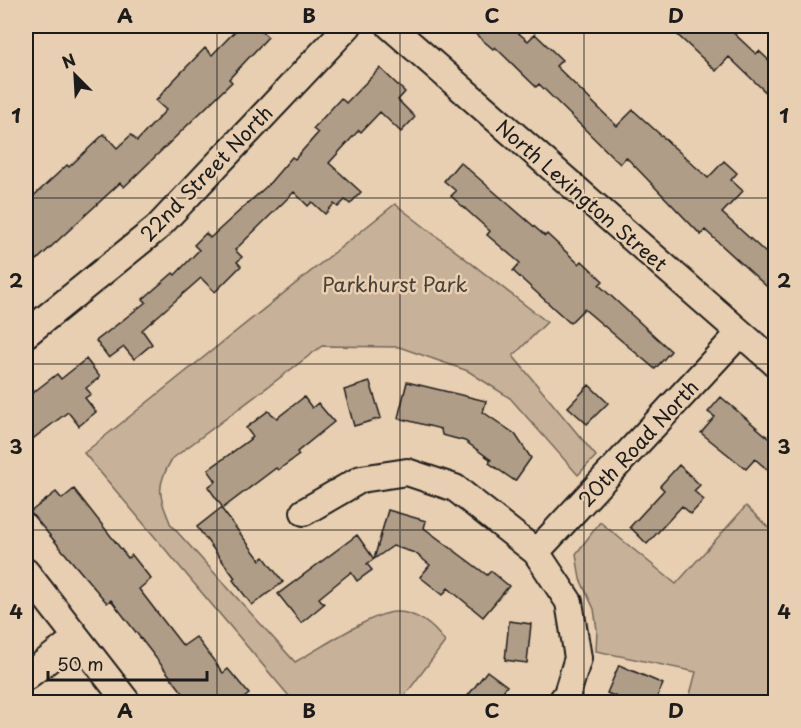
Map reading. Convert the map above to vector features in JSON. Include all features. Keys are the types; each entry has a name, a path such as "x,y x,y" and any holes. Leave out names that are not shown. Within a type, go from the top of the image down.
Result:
{"street":[{"name":"22nd Street North","path":"26,334 157,228 348,26"},
{"name":"North Lexington Street","path":"390,26 776,364"},
{"name":"20th Road North","path":"536,552 740,333"},
{"path":"304,512 361,479 407,472 455,488 536,552 568,602 578,658 567,694 561,702"},
{"path":"26,572 75,639 127,702"},
{"path":"26,677 75,639"}],"green space":[{"name":"Parkhurst Park","path":"395,204 547,322 513,356 596,456 578,475 510,398 468,371 399,347 322,346 172,459 161,485 162,499 171,525 295,662 359,625 395,612 410,614 424,621 436,630 445,642 400,702 294,702 84,453"},
{"path":"746,506 775,534 775,702 688,702 696,672 596,651 597,630 594,609 580,579 576,554 600,522 676,584"}],"building":[{"path":"240,26 256,26 268,37 229,79 232,82 124,187 120,183 26,270 26,203 104,134 117,148 131,135 137,141 166,110 156,101 170,84 205,48 212,55"},
{"path":"466,26 510,26 528,41 535,34 562,60 556,66 617,126 633,110 708,178 724,161 737,173 731,180 743,191 722,213 776,262 776,295 705,230 701,235 626,157 620,164 539,84 536,87 495,47 493,49"},
{"path":"668,26 726,26 756,54 759,51 776,67 776,102 729,57 716,71"},
{"path":"380,68 405,92 398,100 415,117 401,132 380,112 361,132 359,130 329,163 361,192 350,204 345,200 338,207 334,204 325,214 312,202 308,206 294,192 235,250 242,257 237,262 241,266 215,292 201,278 142,330 152,344 134,359 124,347 109,358 96,341 146,302 143,299 173,273 175,275 199,250 194,245 206,233 210,238 268,185 292,157 295,159 318,133 313,129 341,98 346,103"},
{"path":"460,162 545,236 547,234 579,264 582,261 603,281 599,285 671,351 655,369 584,309 570,323 513,271 520,263 487,235 490,231 451,196 456,191 444,181"},
{"path":"86,359 100,377 86,388 91,394 85,398 96,412 79,426 68,412 26,444 26,398 57,374 61,379"},
{"path":"370,382 381,418 354,426 344,390"},
{"path":"407,382 486,401 483,412 515,434 531,458 515,481 489,463 491,460 465,441 442,435 441,429 398,418"},
{"path":"589,385 608,403 587,424 568,407"},
{"path":"304,397 312,408 318,403 334,422 297,452 299,455 278,470 276,468 223,508 208,487 216,481 208,470 253,437 246,428 268,411 277,418"},
{"path":"721,397 776,444 776,477 755,459 746,469 701,433 715,417 708,412"},
{"path":"679,465 700,485 694,491 704,500 691,514 682,506 647,544 630,527 664,490 660,486"},
{"path":"74,489 128,558 132,555 151,579 139,589 183,646 196,637 223,673 228,669 249,694 239,702 190,702 111,600 107,603 30,512 56,492 62,499"},
{"path":"221,508 260,560 264,557 283,582 252,605 197,527"},
{"path":"388,510 426,521 424,528 487,575 491,571 509,586 483,617 448,588 443,595 420,577 430,565 415,553 393,546 374,559"},
{"path":"357,535 374,559 367,564 372,570 357,581 351,572 319,598 324,604 301,623 278,594"},
{"path":"509,621 531,624 527,663 505,660"},
{"path":"619,665 663,684 655,702 629,702 607,693"},
{"path":"487,671 507,686 495,702 463,702"}]}
